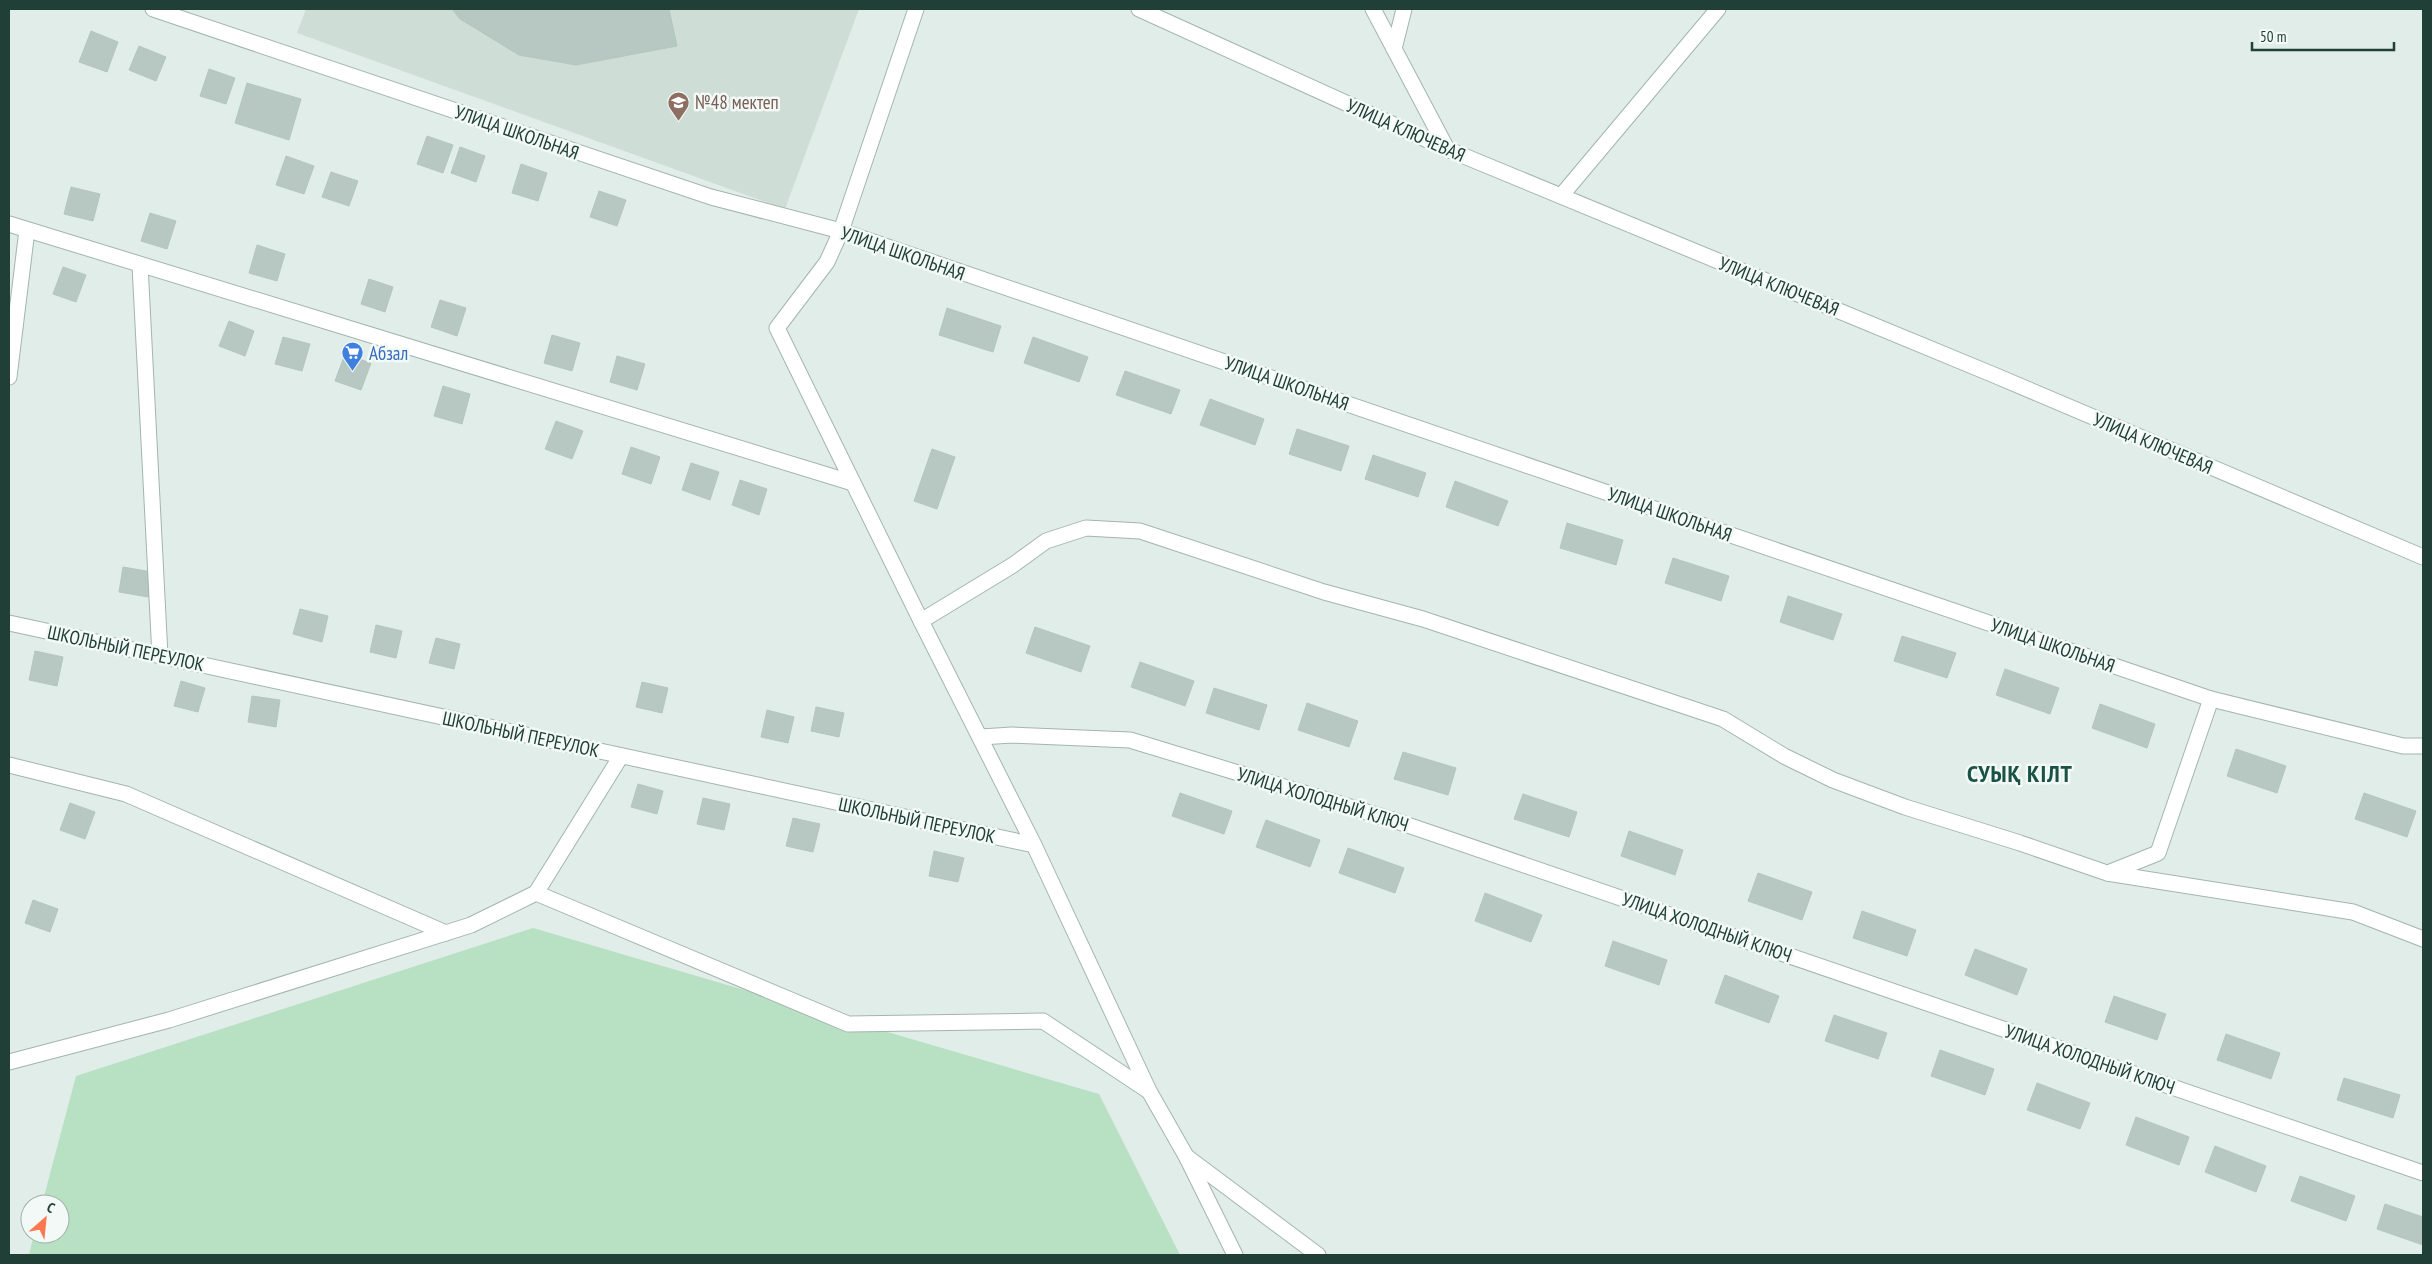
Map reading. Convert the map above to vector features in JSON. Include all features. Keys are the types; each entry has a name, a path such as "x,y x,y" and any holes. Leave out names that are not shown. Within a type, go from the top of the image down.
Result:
{"street":[{"name":"УЛИЦА ШКОЛЬНАЯ","path":"153,9 189,15 710,197 841,231 2211,699 2403,746 2423,746"},
{"path":"916,9 841,231 826,262 778,328 921,621 1034,845 1149,1091 1186,1156 1234,1255"},
{"name":"УЛИЦА КЛЮЧЕВАЯ","path":"1139,9 1447,149 1984,371 2423,557"},
{"path":"1373,9 1447,149"},
{"path":"1394,49 1404,9"},
{"path":"1561,196 1718,9"},
{"path":"9,224 853,483"},
{"path":"9,377 27,230"},
{"path":"140,265 160,656"},
{"path":"921,621 1013,565 1046,541 1086,528 1140,530 1324,592 1423,620 1682,704 1723,719 1784,756 1833,780 1905,807 2107,873 2353,912 2423,938"},
{"name":"ШКОЛЬНЫЙ ПЕРЕУЛОК","path":"9,623 1034,845"},
{"path":"2107,873 2158,853 2211,699"},
{"name":"УЛИЦА ХОЛОДНЫЙ КЛЮЧ","path":"981,737 1012,735 1130,740 1396,821 2423,1172"},
{"path":"9,1062 168,1020 471,926 536,893 620,756"},
{"path":"9,765 126,794 446,933"},
{"path":"536,893 848,1024 1044,1020 1149,1091"},
{"path":"1186,1156 1318,1255"}],"shaded area":[{"name":"№48 мектеп","path":"306,9 859,9 785,209 297,33"}],"green space":[{"path":"533,928 1099,1094 1180,1255 29,1255 32,1244 70,1244 70,1194 45,1194 76,1076"}],"building":[{"path":"452,9 669,9 677,46 576,65 519,55 460,19"},
{"path":"91,31 118,42 107,72 79,62"},
{"path":"139,46 166,57 156,81 129,70"},
{"path":"209,69 235,78 226,104 200,96"},
{"path":"247,83 301,99 289,140 235,123"},
{"path":"427,136 453,145 443,173 417,164"},
{"path":"460,147 485,156 476,182 451,173"},
{"path":"286,156 314,166 304,194 276,185"},
{"path":"521,164 547,173 538,201 512,193"},
{"path":"331,172 358,181 349,206 322,197"},
{"path":"71,187 100,194 93,221 64,214"},
{"path":"599,191 626,200 617,226 590,217"},
{"path":"150,213 176,221 167,249 141,241"},
{"path":"257,245 285,254 277,281 249,273"},
{"path":"63,267 86,275 76,302 53,294"},
{"path":"369,279 393,287 385,312 361,304"},
{"path":"440,300 466,308 457,336 431,327"},
{"path":"947,308 1001,326 993,352 939,335"},
{"path":"229,321 254,331 245,356 219,346"},
{"path":"552,335 580,343 572,371 544,363"},
{"path":"283,337 310,344 302,371 275,364"},
{"path":"1033,337 1088,357 1079,382 1024,363"},
{"name":"Абзал","path":"345,354 371,363 361,390 335,381"},
{"path":"617,356 645,364 637,390 610,382"},
{"path":"1125,371 1180,390 1171,414 1116,395"},
{"path":"443,386 470,394 462,424 434,416"},
{"path":"1210,399 1264,419 1255,445 1200,425"},
{"path":"556,421 583,431 572,459 545,449"},
{"path":"1297,429 1349,446 1341,471 1289,454"},
{"path":"631,447 660,457 651,484 622,474"},
{"path":"932,449 955,457 937,509 914,501"},
{"path":"1373,455 1426,473 1418,497 1365,479"},
{"path":"691,463 719,472 710,500 682,490"},
{"path":"740,480 767,489 759,515 732,505"},
{"path":"1455,481 1508,501 1498,526 1446,507"},
{"path":"1567,523 1623,540 1616,565 1560,548"},
{"path":"1673,558 1729,576 1721,601 1665,583"},
{"path":"123,567 152,572 148,597 119,592"},
{"path":"1788,596 1842,614 1833,640 1780,622"},
{"path":"300,609 328,616 322,642 293,634"},
{"path":"376,625 402,631 396,658 370,652"},
{"path":"1035,627 1090,646 1081,672 1026,653"},
{"path":"1902,636 1956,653 1947,678 1894,661"},
{"path":"436,638 460,644 454,669 429,663"},
{"path":"35,651 63,657 57,686 29,680"},
{"path":"1140,662 1194,681 1185,706 1131,687"},
{"path":"2005,669 2059,688 2050,714 1996,695"},
{"path":"181,681 205,688 198,712 174,706"},
{"path":"642,682 668,688 662,713 636,707"},
{"path":"1214,688 1267,705 1259,730 1206,713"},
{"path":"252,696 280,700 276,727 248,722"},
{"path":"1307,703 1358,721 1349,747 1298,730"},
{"path":"2100,704 2155,724 2147,748 2092,728"},
{"path":"816,707 844,713 839,737 811,731"},
{"path":"767,710 794,717 788,743 761,737"},
{"path":"2236,749 2286,766 2277,793 2227,776"},
{"path":"1403,752 1456,768 1448,795 1394,779"},
{"path":"638,784 663,791 657,814 631,807"},
{"path":"1180,793 1232,811 1224,834 1172,816"},
{"path":"2364,793 2416,811 2407,837 2355,819"},
{"path":"1523,794 1577,812 1569,837 1514,819"},
{"path":"703,798 730,804 724,830 697,824"},
{"path":"70,803 95,812 85,839 60,830"},
{"path":"793,818 820,824 813,852 786,846"},
{"path":"1266,820 1320,840 1310,867 1256,847"},
{"path":"1629,831 1683,850 1675,875 1621,856"},
{"path":"1348,848 1404,868 1395,893 1339,873"},
{"path":"934,851 964,858 958,882 929,876"},
{"path":"1758,873 1812,892 1802,920 1748,901"},
{"path":"1485,893 1542,915 1531,942 1475,921"},
{"path":"33,900 58,909 50,932 25,923"},
{"path":"1862,911 1916,930 1907,956 1853,938"},
{"path":"1613,941 1667,960 1659,985 1605,966"},
{"path":"1975,949 2027,969 2017,995 1965,975"},
{"path":"1725,975 1779,996 1769,1023 1715,1003"},
{"path":"2114,996 2166,1014 2157,1040 2105,1022"},
{"path":"1834,1015 1887,1033 1878,1059 1825,1041"},
{"path":"2226,1034 2280,1053 2271,1079 2217,1060"},
{"path":"1940,1050 1994,1069 1985,1095 1931,1076"},
{"path":"2344,1078 2400,1095 2393,1118 2337,1100"},
{"path":"2037,1083 2090,1103 2080,1129 2027,1110"},
{"path":"2136,1117 2189,1137 2179,1165 2126,1145"},
{"path":"2215,1146 2266,1166 2256,1192 2205,1172"},
{"path":"2300,1176 2355,1196 2346,1221 2291,1201"},
{"path":"2385,1204 2423,1217 2423,1245 2377,1229"}],"place":[{"name":"№48 мектеп","path":"679,121"},
{"name":"Абзал","path":"353,372"}],"district":[{"name":"СУЫҚ КІЛТ","path":"2020,773"}]}
